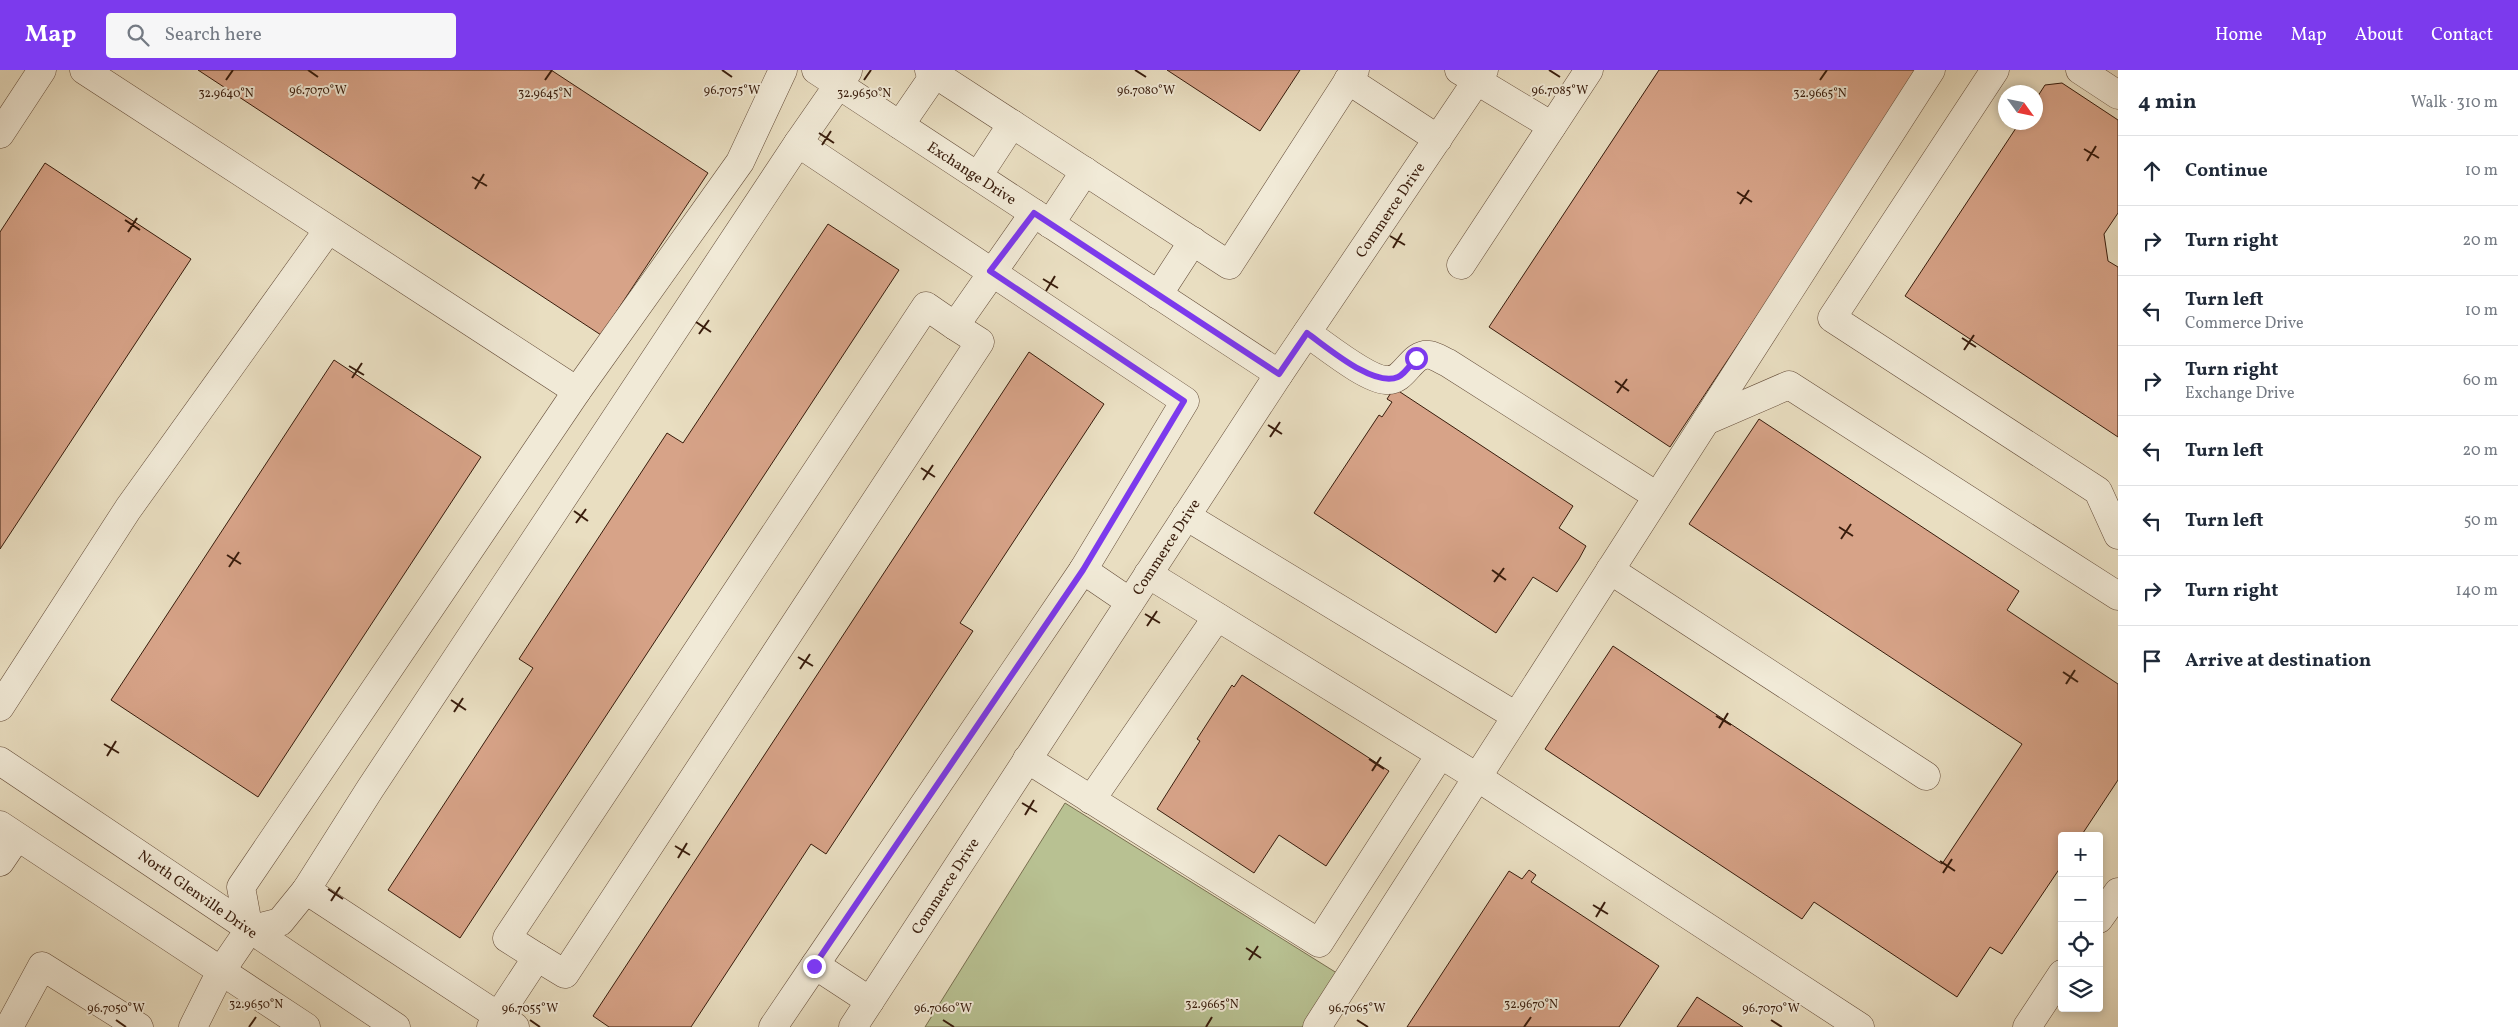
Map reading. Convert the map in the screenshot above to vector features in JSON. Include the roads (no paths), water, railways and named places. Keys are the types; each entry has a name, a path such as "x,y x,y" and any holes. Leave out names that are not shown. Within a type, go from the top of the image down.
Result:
{"street":[{"path":"0,134 42,70"},
{"path":"84,70 577,391"},
{"path":"249,930 242,887 577,391 740,162 783,70"},
{"path":"1461,265 1589,70"},
{"path":"1317,1027 1931,70"},
{"path":"1995,70 1832,318 2098,491 2118,535"},
{"path":"2080,70 2118,95"},
{"path":"900,125 932,72 1229,264 1351,75 1438,139"},
{"path":"1473,74 1552,126"},
{"name":"Commerce Drive","path":"853,1027 1279,374 1438,139 1473,74"},
{"path":"193,1027 221,971 249,930 280,922 306,890 375,781 798,143 834,75"},
{"name":"Exchange Drive","path":"834,75 900,125 1279,374"},
{"path":"978,176 1012,124"},
{"path":"773,1027 1083,570 1184,401 798,143"},
{"path":"955,326 990,271 1085,171"},
{"path":"0,707 128,509 328,230"},
{"path":"1158,295 1193,241"},
{"path":"926,306 980,342 571,966 565,974 537,957 507,938 926,306"},
{"path":"1307,333 1372,377 1387,381 1400,377 1416,358 1430,355 1448,363 1658,496"},
{"path":"1706,421 1790,385 2118,596"},
{"path":"1186,516 1516,716"},
{"path":"1083,570 1130,602"},
{"path":"1610,570 1926,776"},
{"path":"1148,574 1477,777 1860,1027"},
{"path":"1091,800 1217,617"},
{"path":"1028,759 1319,943 1440,755"},
{"name":"North Glenville Drive","path":"0,762 396,1027"},
{"path":"0,862 9,831 306,1027"},
{"path":"306,890 502,1023 537,957"},
{"path":"2103,913 2118,892"},
{"path":"9,1027 42,966 139,1027"},
{"path":"814,966 870,1000"},
{"path":"2027,1027 2058,980"}]}
